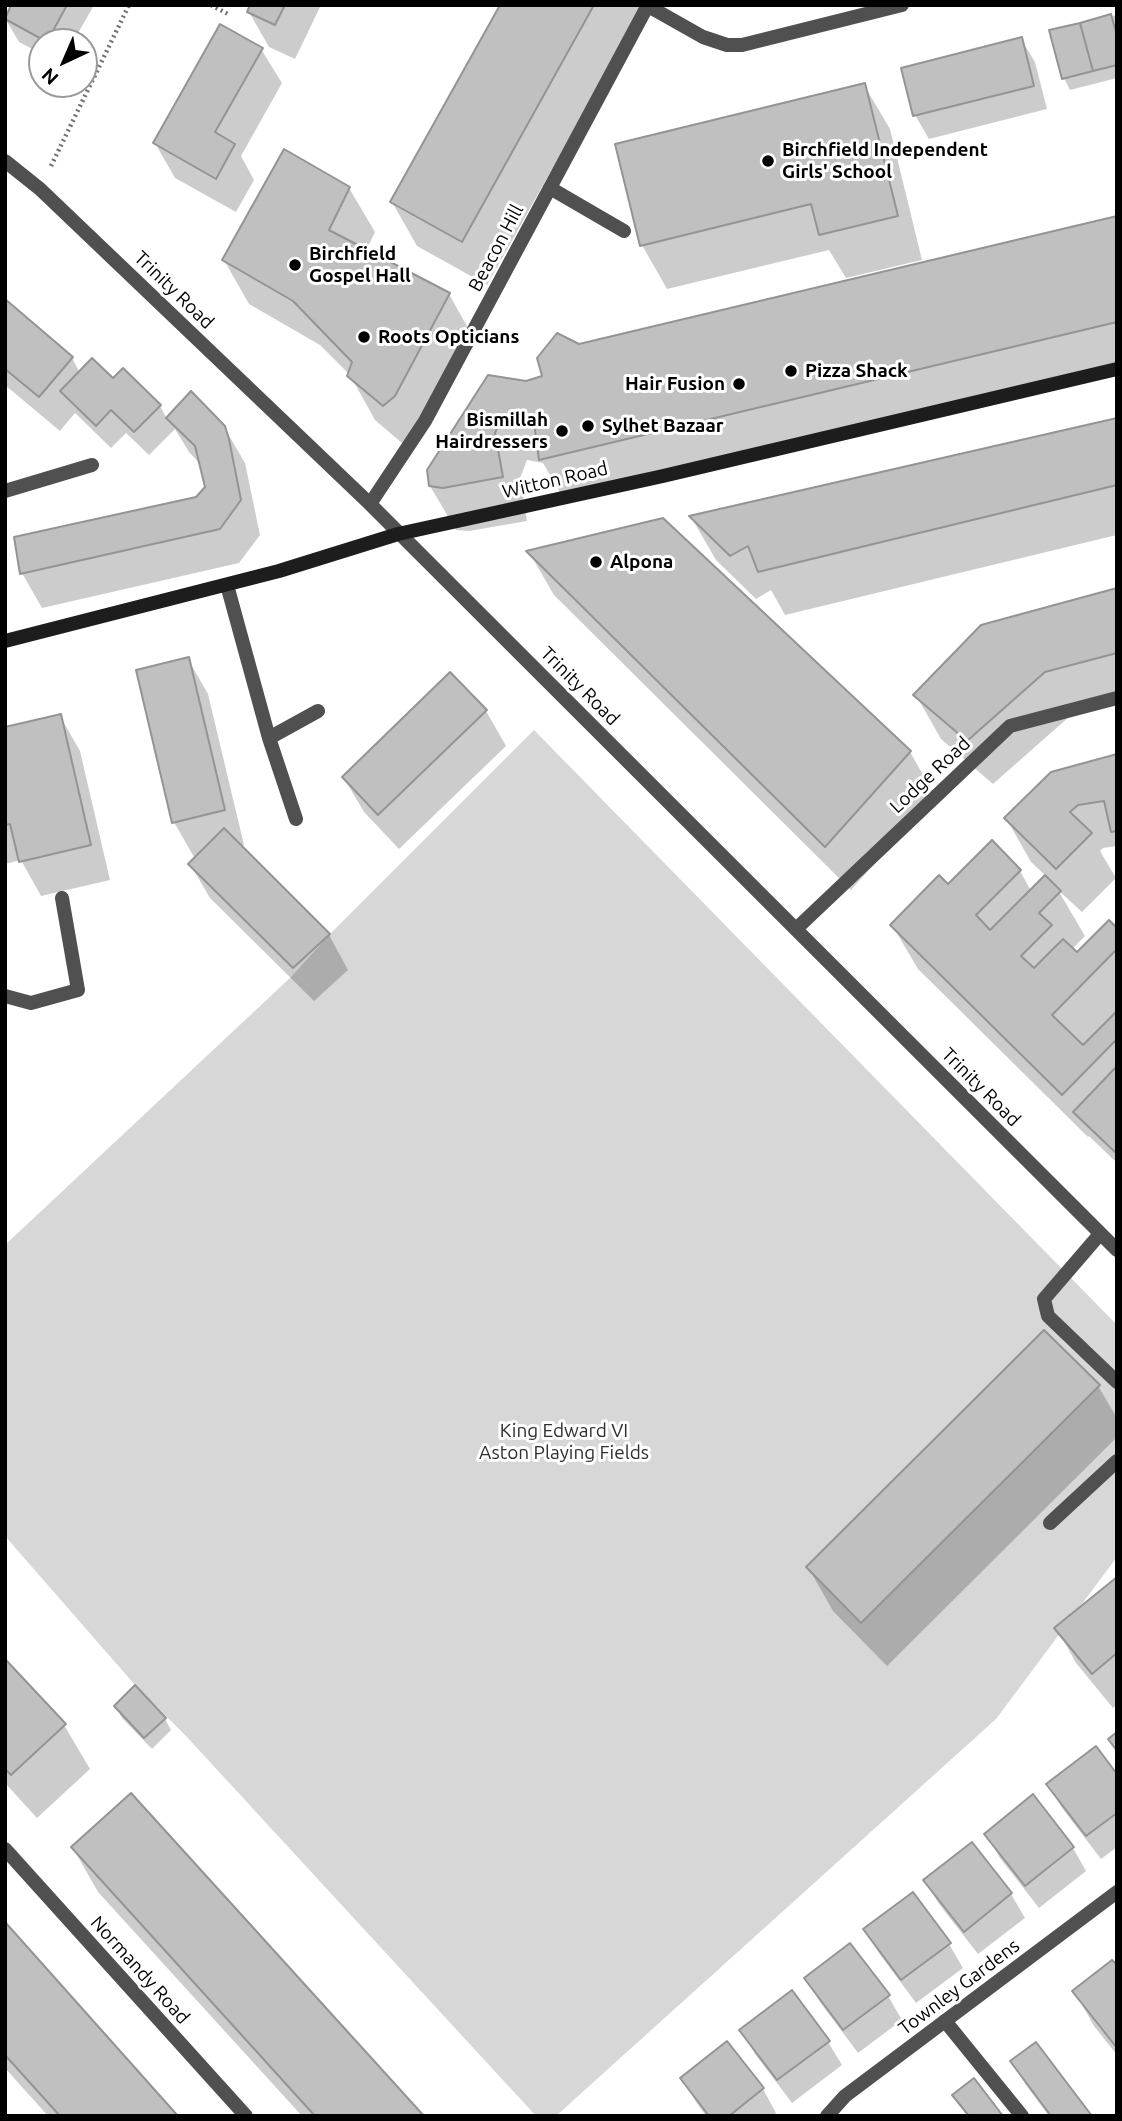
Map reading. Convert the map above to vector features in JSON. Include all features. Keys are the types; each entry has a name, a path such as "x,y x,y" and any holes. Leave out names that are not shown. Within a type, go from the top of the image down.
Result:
{"main road":[{"name":"Witton Road","path":"5,640 227,585 398,534 638,482 1117,369"}],"street":[{"path":"648,6 703,37 727,45 742,45 902,5"},
{"name":"Beacon Hill","path":"370,504 425,421 648,6"},
{"name":"Trinity Road","path":"5,161 40,189 370,504 1117,1250"},
{"path":"550,188 624,231"},
{"path":"5,491 92,465"},
{"path":"227,585 269,738 296,820"},
{"name":"Lodge Road","path":"796,929 1010,726 1117,698"},
{"path":"269,738 318,710"},
{"path":"5,996 31,1003 78,990 62,898"},
{"path":"1100,1234 1044,1298 1048,1316 1117,1382"},
{"path":"1050,1523 1117,1461"},
{"name":"Normandy Road","path":"5,1849 246,2116"},
{"name":"Townley Gardens","path":"827,2116 845,2096 1117,1892"},
{"path":"945,2021 1022,2116"}],"path":[{"path":"40,189 129,5"},
{"path":"211,5 230,15"}],"green space":[{"name":"King Edward VI Aston Playing Fields","path":"534,730 1117,1325 1117,1557 996,1719 556,2116 536,2116 186,1736 135,1685 5,1536 5,1245 291,977 330,934"}],"building":[{"path":"11,5 67,5 55,28 28,28 28,32 5,19"},
{"path":"250,5 285,5 275,25 247,12"},
{"path":"500,5 594,5 462,242 390,202"},
{"path":"1111,14 1117,36 1117,65 1093,71 1080,23"},
{"path":"1080,23 1093,71 1062,79 1049,30"},
{"path":"220,24 263,48 215,132 235,144 216,179 153,143"},
{"path":"1022,37 1034,86 913,116 901,68"},
{"name":"Birchfield Independent Girls' School","path":"865,83 898,216 819,235 811,204 640,246 615,144"},
{"path":"284,149 350,187 329,230 450,293 395,396 383,406 347,376 352,362 293,301 222,260"},
{"path":"1117,216 1117,322 539,460 534,423 502,416 495,433 503,477 443,488 429,486 427,470 488,375 526,381 542,376 537,358 557,333 579,344"},
{"path":"5,299 73,357 39,397 5,369"},
{"path":"92,358 113,378 123,368 161,405 134,432 111,410 96,426 60,391"},
{"path":"191,391 225,426 229,439 241,500 220,529 20,574 14,537 196,497 205,487 195,446 166,418"},
{"path":"1117,418 1117,485 758,572 748,546 730,556 689,516"},
{"path":"663,518 911,751 825,847 526,551"},
{"path":"1117,588 1117,653 1045,672 967,741 913,695 981,625"},
{"path":"189,657 225,810 172,823 136,670"},
{"path":"450,672 487,710 378,815 342,777"},
{"path":"61,714 91,845 19,862 10,824 5,825 5,727"},
{"path":"1117,754 1117,831 1111,832 1104,801 1078,805 1070,812 1092,833 1056,869 1004,818 1051,772"},
{"path":"224,828 330,934 293,968 188,864"},
{"path":"992,840 1021,870 976,915 990,930 1045,875 1061,891 1039,913 1052,925 1021,956 1034,968 1063,939 1077,952 1109,920 1117,928 1117,949 1052,1015 1083,1045 1117,1011 1117,1039 1062,1095 890,925 939,875 948,884"},
{"path":"1117,1066 1117,1154 1073,1112"},
{"path":"1044,1330 1100,1385 861,1623 806,1567"},
{"path":"1117,1577 1117,1653 1092,1674 1054,1628"},
{"path":"5,1659 66,1724 11,1775 5,1769"},
{"path":"135,1685 166,1718 144,1738 114,1706"},
{"path":"1117,1732 1117,1751 1108,1739"},
{"path":"1096,1746 1117,1774 1117,1813 1086,1836 1046,1784"},
{"path":"131,1793 424,2116 315,2116 71,1847"},
{"path":"1033,1794 1074,1847 1025,1886 984,1834"},
{"path":"972,1842 1012,1893 964,1932 923,1880"},
{"path":"913,1892 951,1943 901,1980 863,1929"},
{"path":"5,1922 178,2116 60,2116 5,2055"},
{"path":"850,1943 890,1995 843,2030 804,1978"},
{"path":"1112,1960 1117,1965 1117,2048 1072,1991"},
{"path":"792,1990 830,2041 777,2080 739,2030"},
{"path":"727,2041 764,2088 729,2116 709,2116 680,2078"},
{"path":"1036,2042 1092,2116 1051,2116 1010,2061"},
{"path":"974,2078 1003,2116 969,2116 952,2095"}],"place":[{"name":"Birchfield Independent Girls' School","path":"768,161"},
{"name":"Birchfield Gospel Hall","path":"295,265"},
{"name":"Roots Opticians","path":"364,337"},
{"name":"Pizza Shack","path":"791,371"},
{"name":"Hair Fusion","path":"739,384"},
{"name":"Sylhet Bazaar","path":"588,426"},
{"name":"Bismillah Hairdressers","path":"562,431"},
{"name":"Alpona","path":"596,562"}]}
